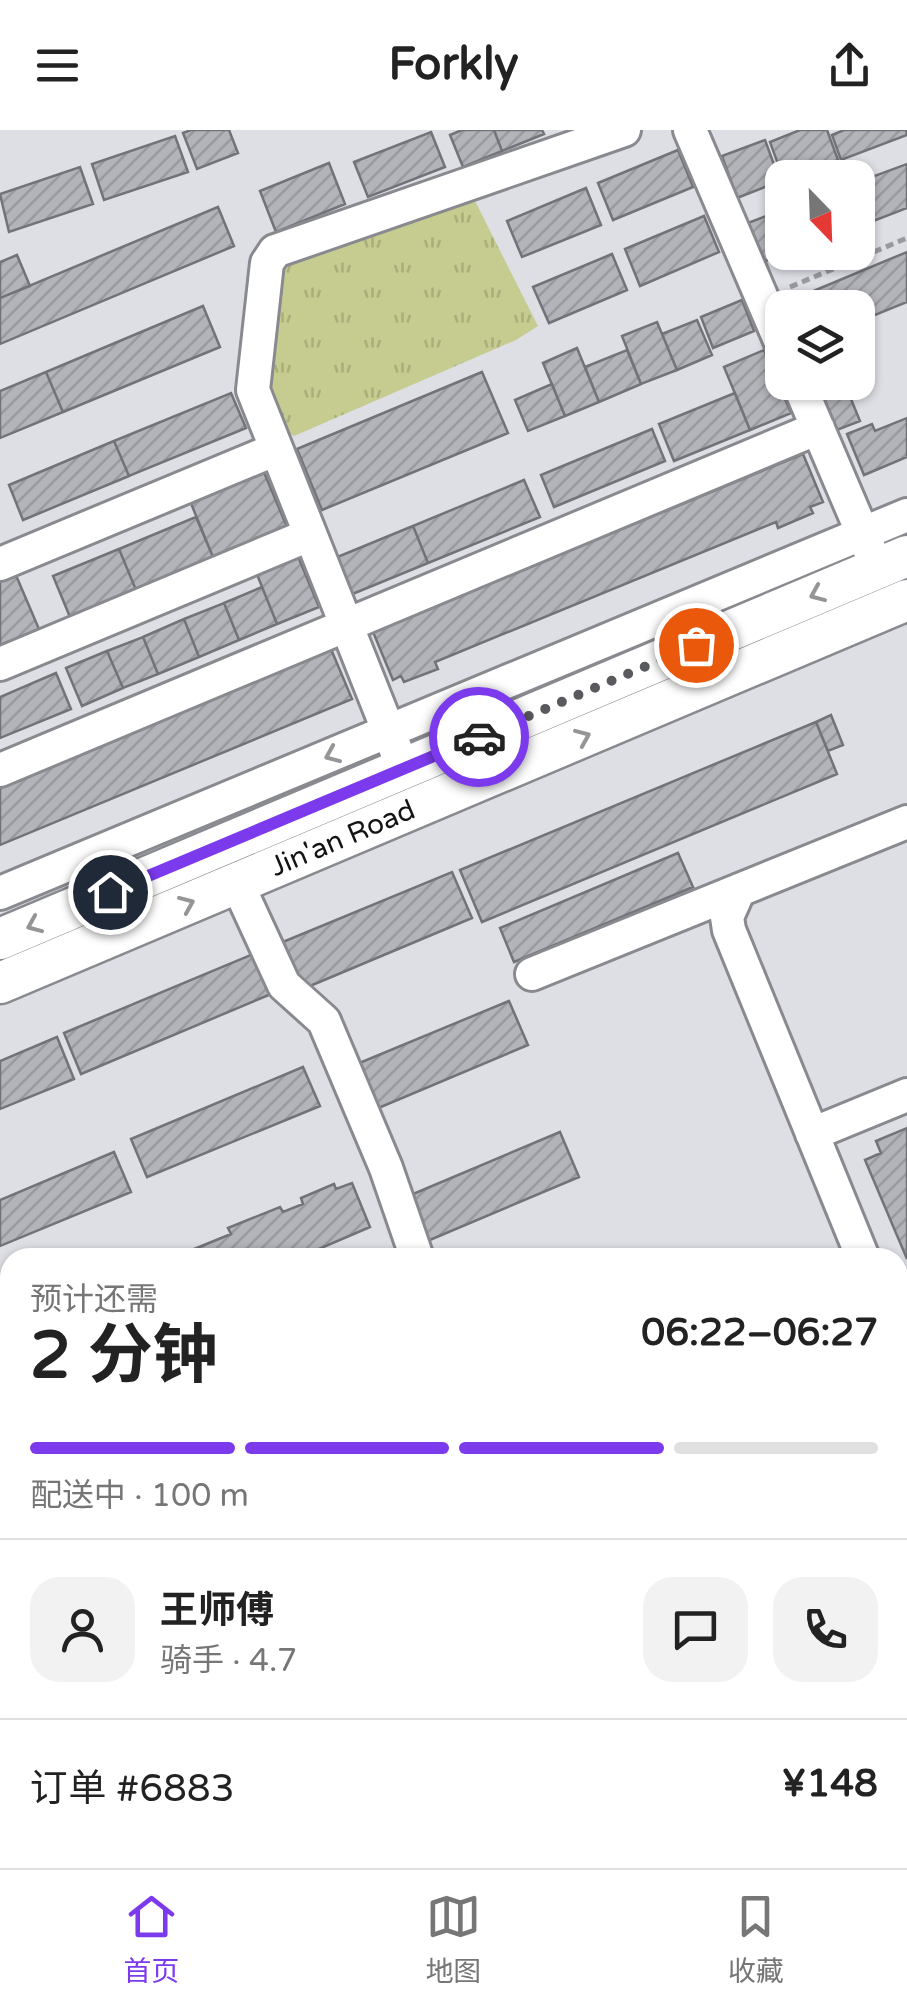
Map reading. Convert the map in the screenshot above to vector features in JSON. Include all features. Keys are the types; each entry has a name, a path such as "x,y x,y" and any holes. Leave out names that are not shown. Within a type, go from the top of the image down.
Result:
{"main road":[{"name":"Jin'an Road","path":"0,939 404,768 883,553"},
{"name":"Jin'an Road","path":"0,983 907,600"}],"street":[{"path":"404,768 253,390 253,360 267,263 275,251 624,130"},
{"path":"690,130 765,306"},
{"path":"806,400 883,553"},
{"path":"0,770 818,428"},
{"path":"0,564 274,450"},
{"path":"0,893 388,731 883,553 907,515"},
{"path":"0,664 308,535"},
{"path":"532,974 907,822"},
{"path":"237,883 284,986 324,1021 386,1168 413,1248"},
{"path":"739,890 727,917 729,930 859,1248"},
{"path":"812,1134 907,1095"}],"path":[{"path":"762,299 907,238"}],"green space":[{"path":"473,197 538,326 516,340 294,436 281,423 270,382 272,331 282,265"}],"building":[{"path":"229,130 238,153 197,169 183,133"},
{"path":"462,130 494,130 502,151 463,167 450,135"},
{"path":"494,130 542,130 544,134 502,151"},
{"path":"800,130 827,130 838,160 776,160 770,142"},
{"path":"844,130 906,130 907,135 841,160 832,135"},
{"path":"431,132 445,167 368,197 354,162"},
{"path":"175,136 188,172 104,200 92,164"},
{"path":"765,140 772,160 765,160 765,187 737,198 722,156"},
{"path":"678,150 693,187 613,220 598,183"},
{"path":"329,163 345,204 276,232 260,191"},
{"path":"907,164 907,208 875,220 875,176"},
{"path":"80,167 93,204 9,232 0,194"},
{"path":"586,188 601,225 522,257 507,221"},
{"path":"218,207 234,246 0,344 0,298"},
{"path":"704,216 719,252 640,286 625,249"},
{"path":"765,216 765,261 763,262 748,223"},
{"path":"907,252 907,302 875,315 875,290 816,290 864,270 875,270 875,265"},
{"path":"612,254 627,290 549,323 533,287"},
{"path":"17,255 30,286 0,298 0,262"},
{"path":"742,300 754,331 713,348 701,317"},
{"path":"203,306 220,347 63,412 46,372"},
{"path":"697,320 712,355 677,370 662,334"},
{"path":"657,322 677,370 641,384 622,336"},
{"path":"577,348 599,402 565,416 543,363"},
{"path":"627,350 641,384 599,402 585,367"},
{"path":"764,350 765,400 785,400 791,413 750,430 724,367"},
{"path":"46,372 63,412 0,438 0,391"},
{"path":"482,372 508,433 322,510 297,449"},
{"path":"552,384 565,416 528,431 515,400"},
{"path":"231,393 246,428 129,476 114,441"},
{"path":"735,393 750,430 674,461 659,424"},
{"path":"824,400 851,400 860,421 837,430"},
{"path":"907,418 907,457 864,475 847,434 872,424 875,431"},
{"path":"652,429 665,461 554,507 541,475"},
{"path":"114,441 129,476 23,520 9,485"},
{"path":"803,454 823,502 810,507 813,513 778,528 776,522 435,662 438,669 404,682 401,676 393,680 373,632"},
{"path":"263,470 287,527 213,557 190,501"},
{"path":"524,480 540,517 428,563 413,526"},
{"path":"196,517 213,557 136,590 119,549"},
{"path":"413,526 428,563 350,595 335,558"},
{"path":"119,549 136,590 70,617 53,576"},
{"path":"297,554 319,607 277,624 256,572"},
{"path":"15,573 39,629 0,646 0,579"},
{"path":"262,587 277,624 239,640 224,603"},
{"path":"224,603 239,640 199,657 184,619"},
{"path":"184,619 199,657 158,674 143,637"},
{"path":"143,637 158,674 123,688 107,651"},
{"path":"331,649 352,699 0,845 0,785"},
{"path":"107,651 123,688 82,706 66,668"},
{"path":"56,673 71,709 0,738 0,697"},
{"path":"831,715 843,745 828,751 816,722"},
{"path":"816,722 837,774 482,922 460,870"},
{"path":"678,853 693,887 514,962 500,928"},
{"path":"452,872 472,918 298,991 278,944"},
{"path":"253,954 271,994 81,1074 64,1033"},
{"path":"509,1001 528,1045 376,1109 357,1064"},
{"path":"57,1037 74,1079 0,1109 0,1061"},
{"path":"303,1067 320,1106 147,1177 131,1139"},
{"path":"907,1128 907,1248 902,1248 865,1160 881,1153 876,1141"},
{"path":"560,1132 579,1177 425,1242 406,1197"},
{"path":"114,1152 131,1192 0,1246 0,1200"},
{"path":"352,1183 370,1227 321,1248 197,1248 231,1234 228,1228 280,1207 283,1212 303,1204 301,1198 334,1184 336,1189"}],"way so far":[{"path":"479,737 696,645"}],"route":[{"path":"110,892 479,737"}]}
